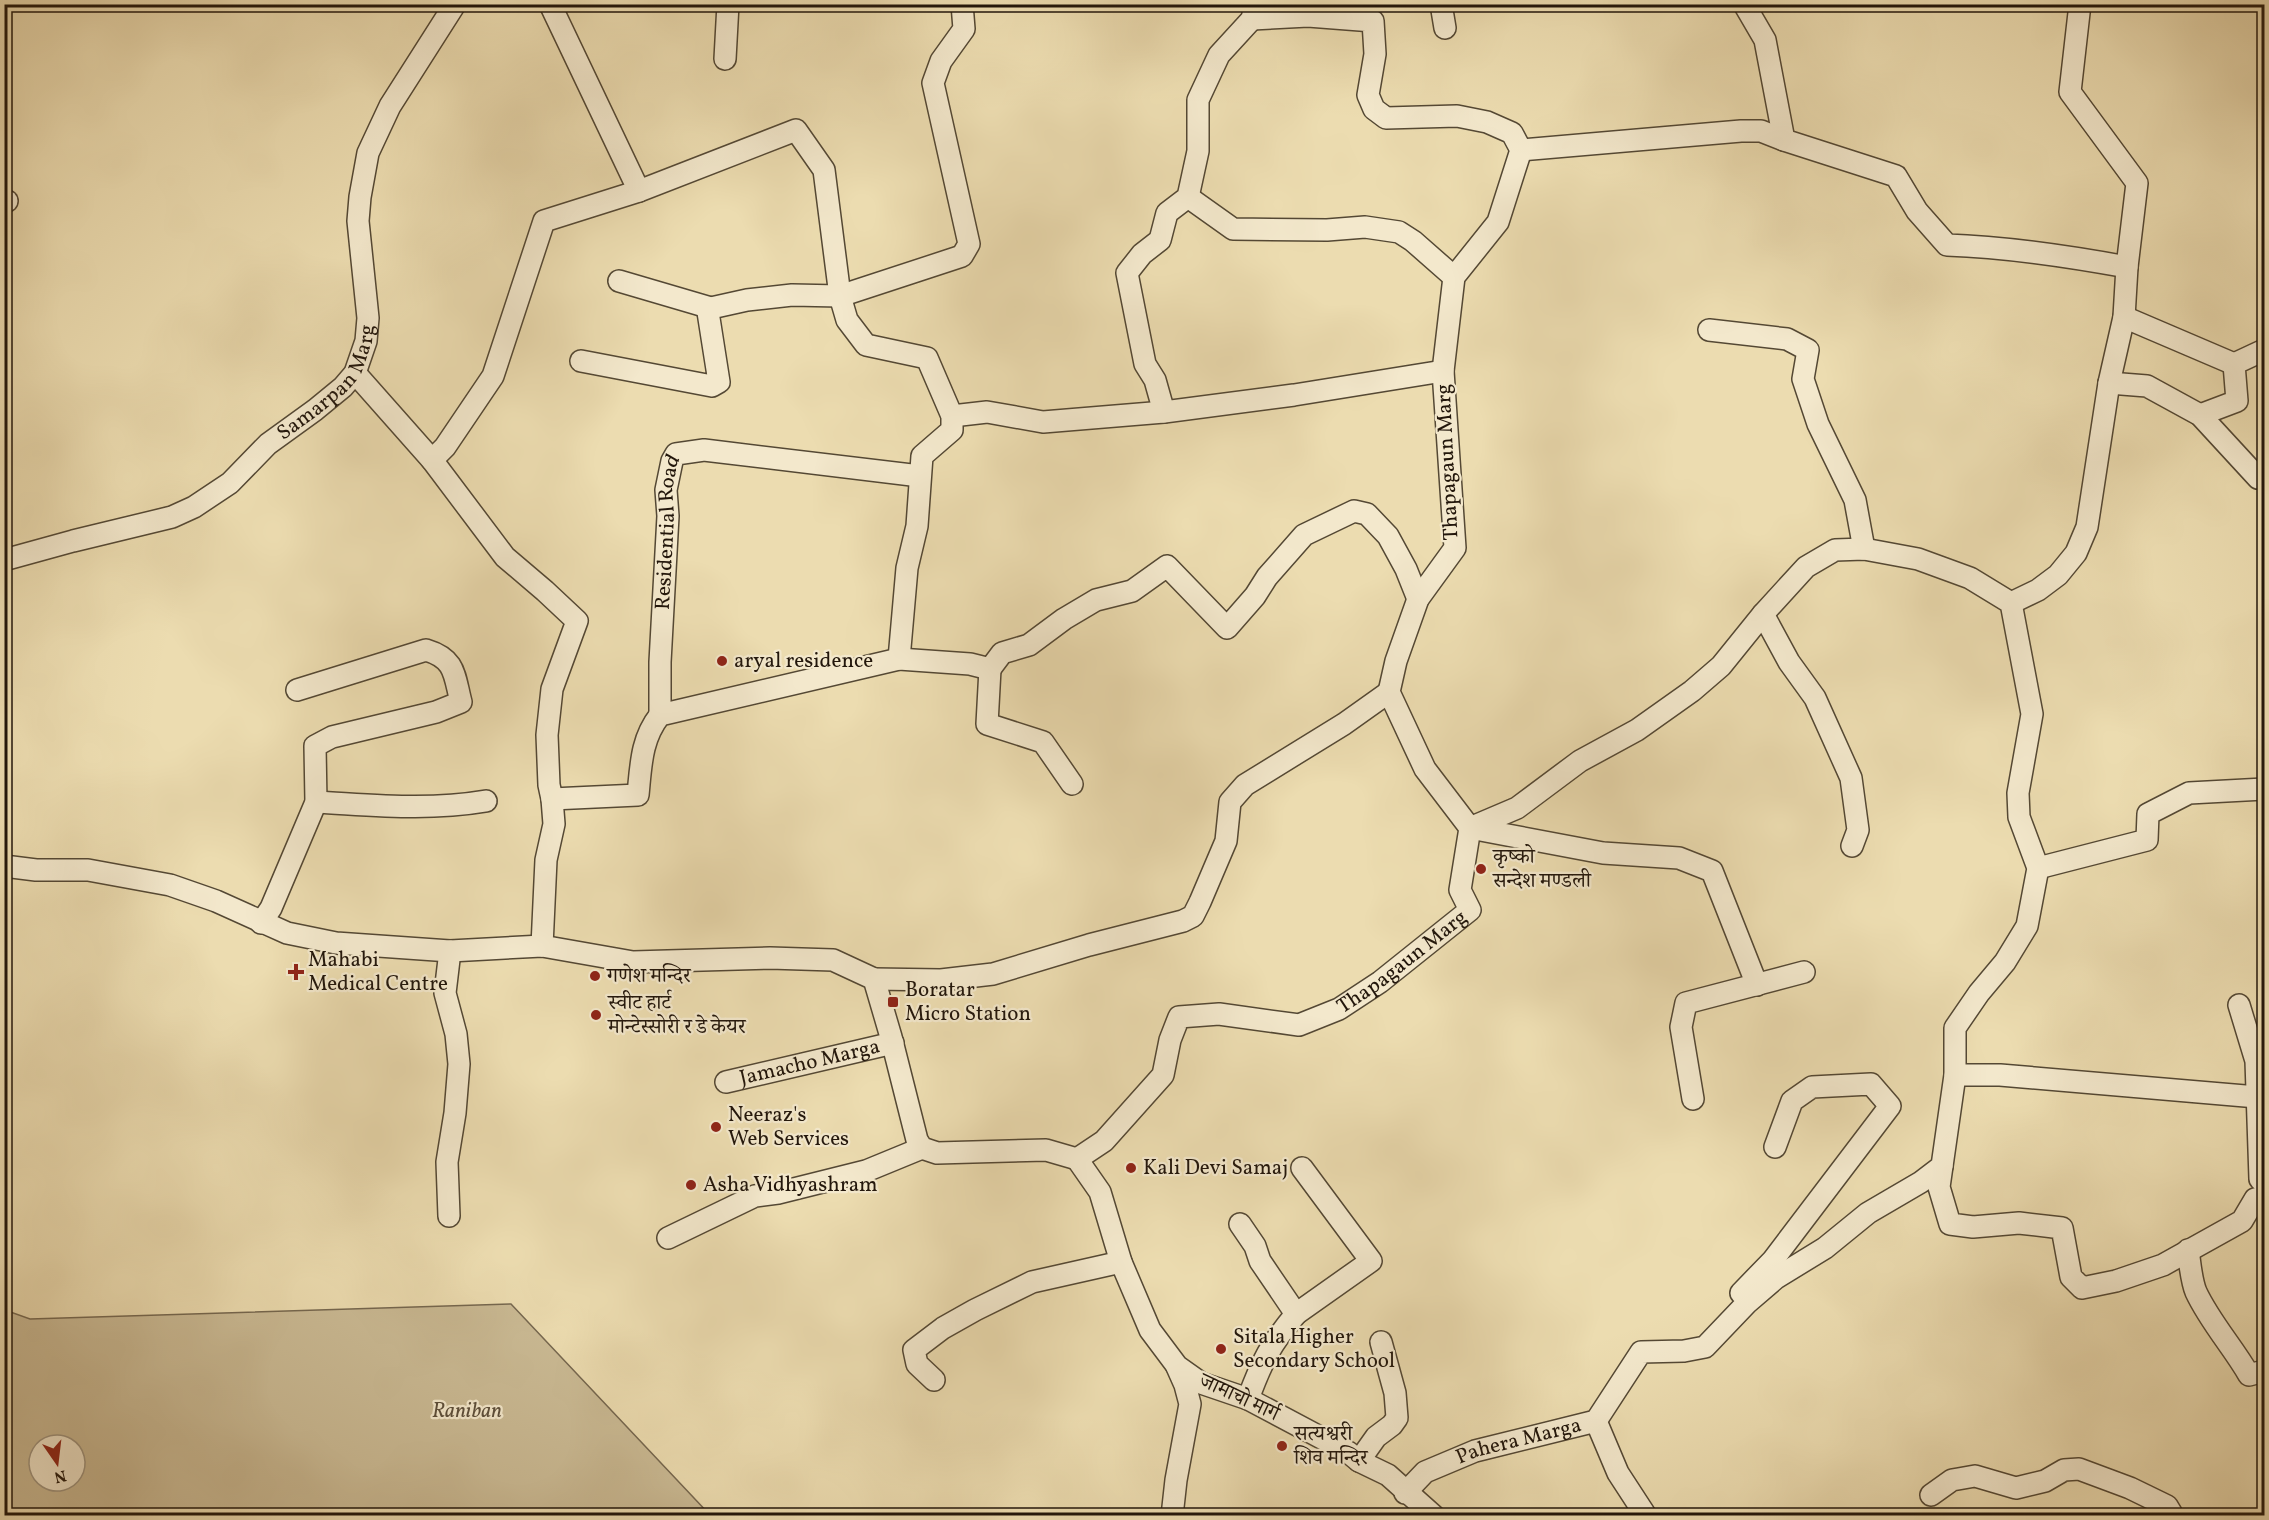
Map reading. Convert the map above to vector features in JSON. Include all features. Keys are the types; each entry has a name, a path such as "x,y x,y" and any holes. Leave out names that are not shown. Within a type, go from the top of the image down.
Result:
{"street":[{"name":"Samarpan Marg","path":"4,560 172,517 194,507 230,483 268,444 315,410 343,387 355,373 366,341 368,318 358,221 368,153 390,106 455,4"},
{"path":"549,4 639,191"},
{"path":"725,58 728,4"},
{"path":"619,281 711,308 747,300 792,296 840,296 962,255 969,244 933,83 941,61 964,29 962,4"},
{"path":"1441,4 1445,28"},
{"path":"1744,4 1765,40 1784,140"},
{"path":"2011,603 2038,590 2058,575 2076,553 2087,526 2109,383 2124,316 2137,183 2070,92 2080,4"},
{"path":"1164,412 1155,380 1144,364 1127,273 1142,254 1160,240 1167,213 1188,197 1197,151 1198,100 1219,55 1253,12 1373,21 1376,54 1368,95 1374,109 1386,118 1457,116 1487,122 1517,142 1761,131 1896,176 1917,212 1947,245 1989,246 2127,267"},
{"path":"432,460 445,447 493,376 544,221 639,191 796,129 824,170 840,296 847,320 866,345 927,358 952,416 952,430 922,456 917,526 907,568 899,659"},
{"path":"1188,197 1233,229 1327,230 1365,227 1399,232 1413,241 1454,277 1498,222 1517,142"},
{"name":"Thapagaun Marg","path":"1389,692 1396,661 1418,599 1455,548 1443,371 1454,277"},
{"path":"581,361 712,386 719,382 708,312 711,308"},
{"path":"2124,316 2234,364 2265,350"},
{"path":"1709,330 1787,339 1808,350 1803,380 1818,424 1855,500 1864,549"},
{"path":"2200,415 2237,401 2234,364"},
{"path":"952,416 987,412 1043,422 1164,412 1294,395 1443,371"},
{"path":"355,373 432,460 505,557 577,621 552,689 547,735 554,824 546,861 542,946"},
{"path":"2109,383 2147,386 2200,415 2258,478 2265,478"},
{"name":"Residential Road","path":"660,714 660,662 668,516 666,490 672,461 676,454 704,450 920,476"},
{"path":"1072,784 1043,742 987,724 990,669 1002,653 1029,645 1064,619 1096,600 1132,591 1167,566 1227,628 1304,535 1354,511 1367,514 1388,536 1406,569 1418,599"},
{"path":"1470,828 1516,808 1580,761 1637,730 1692,691 1721,666 1763,614 1806,567 1835,550 1864,549 1918,558 1970,578 2011,603 2032,714 2018,793 2019,817 2038,868 2027,926 2005,962 1979,993 1955,1028 1955,1075 1939,1187 1950,1224 1974,1227 2019,1223 2062,1227 2071,1277 2082,1288 2132,1277 2163,1264 2242,1221 2255,1199 2265,1197"},
{"path":"1763,614 1790,662 1815,698 1851,778 1858,830 1852,846"},
{"path":"261,923 271,908 316,802 315,746 332,737 436,712 461,702 453,670 442,655 426,650 297,690"},
{"path":"552,799 638,795 643,747 650,728 660,714 899,659 970,664 990,669"},
{"path":"4,866 36,870 88,870 170,885 216,901 287,933 336,943 450,951 542,946 633,962 770,957 833,960 874,978 941,980 993,974 1089,945 1183,921 1193,916 1226,841 1230,802 1245,786 1344,724 1389,692 1425,770 1470,828 1603,853 1678,858 1712,872 1757,985"},
{"path":"2038,868 2147,840 2148,814 2189,793 2265,789"},
{"path":"316,802 413,808 453,807 486,801"},
{"name":"Thapagaun Marg","path":"1077,1159 1104,1141 1163,1076 1170,1040 1179,1017 1219,1014 1299,1024 1339,1010 1372,988 1470,910 1460,890 1470,828"},
{"path":"449,1216 447,1162 459,1064 456,1034 445,993 450,951"},
{"path":"1693,1099 1681,1027 1686,1003 1803,972"},
{"path":"874,978 917,1140 922,1148 937,1154 1046,1150 1077,1159"},
{"path":"2239,1005 2256,1061 2261,1095 2260,1179 2265,1182"},
{"name":"Jamacho Marga","path":"726,1082 893,1043"},
{"path":"1955,1075 2000,1076 2261,1095"},
{"path":"1684,1352 1773,1260 1890,1106 1871,1084 1812,1087 1792,1101 1775,1147"},
{"path":"668,1238 755,1196 778,1193 866,1171 922,1148"},
{"name":"जामाचो मार्ग","path":"1077,1159 1100,1192 1121,1262 1150,1330 1177,1366 1201,1383 1248,1399 1348,1452 1359,1461 1388,1476 1434,1515"},
{"path":"1684,1352 1705,1347 1747,1303 1776,1278 1825,1248 1868,1213 1942,1166"},
{"path":"1248,1399 1261,1363 1272,1342 1296,1314 1371,1261 1302,1168"},
{"path":"1240,1224 1255,1246 1260,1261 1296,1314"},
{"path":"2188,1250 2195,1290 2208,1312 2249,1375 2265,1371"},
{"path":"934,1380 917,1364 914,1350 943,1328 1032,1282 1121,1262"},
{"path":"1359,1461 1376,1437 1392,1425 1396,1418 1395,1393 1381,1342"},
{"name":"Pahera Marga","path":"1406,1493 1425,1472 1475,1451 1596,1421 1641,1352 1684,1352"},
{"path":"1172,1515 1190,1404 1177,1366"},
{"path":"1596,1421 1618,1473 1646,1515"},
{"path":"1930,1495 1952,1480 1966,1477 1975,1476 2016,1488 2045,1481 2064,1470 2079,1469 2130,1488 2168,1506 2173,1515"}],"green space":[{"name":"Raniban","path":"511,1304 710,1515 5,1515 5,1310 30,1319"}],"place":[{"name":"aryal residence","path":"722,661"},
{"name":"कृष्को सन्देश मण्डली","path":"1481,869"},
{"name":"Mahabi Medical Centre","path":"296,972"},
{"name":"गणेश मन्दिर","path":"595,976"},
{"name":"Boratar Micro Station","path":"893,1002"},
{"name":"स्वीट हार्ट मोन्टेस्सोरी र डे केयर","path":"596,1015"},
{"name":"Neeraz's Web Services","path":"716,1127"},
{"name":"Kali Devi Samaj","path":"1131,1168"},
{"name":"Asha Vidhyashram","path":"691,1185"},
{"name":"Sitala Higher Secondary School","path":"1221,1349"},
{"name":"सत्यश्वरी शिव मन्दिर","path":"1282,1446"}]}
